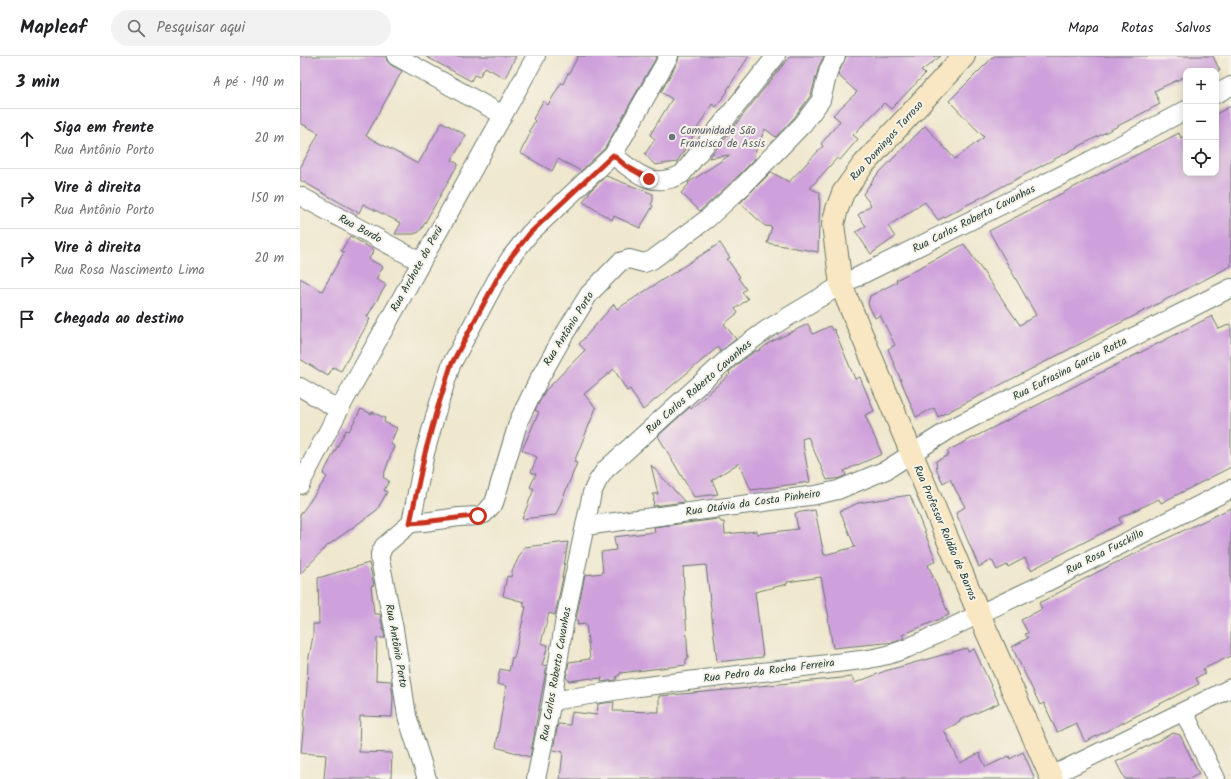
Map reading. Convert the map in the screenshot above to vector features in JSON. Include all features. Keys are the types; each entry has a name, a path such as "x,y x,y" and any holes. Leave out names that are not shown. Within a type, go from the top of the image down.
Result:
{"street":[{"path":"396,56 503,115"},
{"name":"Rua Archote do Perú","path":"300,485 339,410 536,56"},
{"path":"410,523 425,453 451,365 497,279 511,257 530,233 613,155 668,56"},
{"path":"613,155 626,166 649,179 663,181 682,174 776,56"},
{"name":"Rua Antônio Porto","path":"427,779 407,716 394,629 380,560 380,554 384,546 410,523 478,516 488,510 494,503 523,413 539,379 589,294 620,262 630,259 644,263 652,260 707,219 744,185 794,134 815,109 820,100 829,69 836,56"},
{"name":"Rua Domingos Tarroso","path":"841,286 833,224 843,193 863,165 964,56"},
{"path":"1219,92 1231,86"},
{"name":"Rua Carlos Roberto Cavanhas","path":"536,779 552,701 564,624 592,493 597,482 613,463 733,354 766,330 841,286 1183,112"},
{"name":"Rua Bordo","path":"300,196 421,262"},
{"name":"Rua Professor Roldão de Barros","path":"841,286 979,614 1052,777"},
{"name":"Rua Eufrasina Garcia Rotta","path":"912,454 959,425 1231,288"},
{"path":"300,387 339,410"},
{"name":"Rua Otávia da Costa Pinheiro","path":"585,526 816,495 838,490 867,479 886,470 912,454"},
{"name":"Rua Rosa Fusckillo","path":"979,614 1231,489"},
{"name":"Rua Pedro da Rocha Ferreira","path":"552,701 638,687 869,659 888,655 908,648 979,614"},
{"path":"1052,777 1231,688"},
{"path":"1184,712 1216,779"}],"building":[{"path":"300,56 386,56 387,61 391,65 402,71 366,136 418,164 442,122 466,135 452,160 458,164 419,232 414,234 395,234 401,223 363,204 359,213 300,180 300,168 319,133 300,123"},
{"path":"425,56 516,56 505,78 485,67 479,77 474,75 471,81"},
{"path":"578,56 657,56 605,148 581,171 558,159 552,171 520,153 531,132 529,131 535,121 533,119 543,101 548,105 561,83 563,84"},
{"path":"679,56 749,56 727,90 728,91 716,107 712,104 677,162 655,165 645,154 655,139 650,135 672,99 661,92 678,61"},
{"path":"790,56 824,56 819,66 811,95 795,117 776,137 765,129 753,157 755,159 700,211 681,193 689,184 688,183 730,155 709,158"},
{"path":"846,56 941,56 921,71 925,74 891,109 884,103 853,135 858,139 840,160 837,158 810,188 820,193 818,252 767,243 772,227 765,226 740,203 771,172 789,182 823,146 821,144 840,121 833,115 857,92 838,75"},
{"path":"994,56 1213,56 1219,68 1183,68 1183,77 1154,91 1160,104 938,220 925,202 888,226 895,237 871,254 856,232 866,226 858,215 871,205 863,194 876,176 925,126 955,159 984,137 949,101"},
{"path":"1231,106 1231,266 938,417 934,408 916,417 888,349 895,345 880,315 875,318 868,304 870,296 897,282 896,280 964,244 1020,325 1036,315 989,231 1179,133 1181,138 1183,137 1183,176 1219,176 1219,112"},
{"path":"606,176 653,194 653,201 651,204 653,206 640,228 614,216 612,220 583,202 591,190"},
{"path":"350,236 374,250 369,259 383,267 376,279 386,285 367,317 370,319 341,371 333,367 328,376 300,359 300,278 322,291 344,252 341,251"},
{"path":"720,243 730,258 727,259 740,277 738,278 746,289 742,292 748,299 735,309 738,313 724,324 736,339 720,352 718,347 643,410 630,389 627,391 614,369 584,394 596,408 574,462 577,463 556,515 522,519 534,489 530,487 536,474 531,472 537,457 522,450 539,412 535,410 545,391 585,350 579,344 614,304 617,309"},
{"path":"1212,316 1219,329 1231,324 1231,467 1161,503 1159,499 1119,518 1121,523 1031,570 1025,558 1008,567 1007,565 997,570 992,560 979,567 956,513 965,507 950,479 943,483 937,470 936,461 949,455 947,451"},
{"path":"808,324 813,334 830,326 832,330 834,329 855,379 860,377 874,411 865,415 882,454 844,471 846,475 840,478 827,480 808,437 802,439 810,482 751,490 739,463 712,480 718,494 694,497 658,436 730,374 729,372 740,362 769,343"},
{"path":"361,409 385,418 384,422 397,428 390,444 394,446 383,477 389,481 384,490 387,492 377,510 327,546 300,574 300,515 327,477 323,474 346,430 349,431"},
{"path":"651,465 685,502 653,506 654,497 652,494 658,494"},
{"path":"910,495 936,561 928,565 949,615 902,635 904,638 895,642 833,648 821,577 787,582 787,584 755,592 763,657 717,662 706,565 683,567 688,659 686,659 686,665 620,673 616,680 601,682 602,678 569,681 566,677 569,662 590,659 586,624 577,625 578,621 576,620 585,575 603,573 601,552 616,550 614,537 655,532 654,527 719,519 721,522 724,522 725,534 757,531 757,534 798,529 795,513 815,510 824,555 855,547 840,511 858,503"},
{"path":"1231,508 1231,656 1203,669 1205,673 1196,678 1199,684 1085,742 1076,723 1057,732 1044,703 1040,705 1012,647 1028,638 1025,634 1028,633 1021,620 1042,609 1039,603 1111,565"},
{"path":"568,542 562,578 563,577 555,615 549,613 541,643 548,645 542,666 547,665 530,757 496,747 506,686 497,684 500,669 509,671 512,657 514,658 526,607 524,607 524,602 503,596 507,576 511,577 512,571 524,547"},
{"path":"369,563 374,585 371,586 374,614 380,614 385,638 377,638 376,680 391,681 393,697 392,717 360,716 359,752 392,753 391,779 324,779 326,755 301,753 308,662 313,636 313,624 319,624 318,578"},
{"path":"967,648 968,652 974,649 999,703 960,720 960,722 944,730 960,763 979,753 986,767 1009,756 1010,759 1023,752 1035,779 560,779 563,752 553,750 558,724 570,725 572,712 597,715 598,704 614,702 613,711 659,712 659,696 852,677 855,683 885,671"},
{"path":"1173,733 1180,735 1199,774 1189,779 1125,779 1116,762"}],"place":[{"name":"Comunidade São Francisco de Assis","path":"672,137"}],"route":[{"path":"478,516 410,523 425,453 451,365 497,279 511,257 530,233 556,208 613,155 626,166 649,179"}]}
